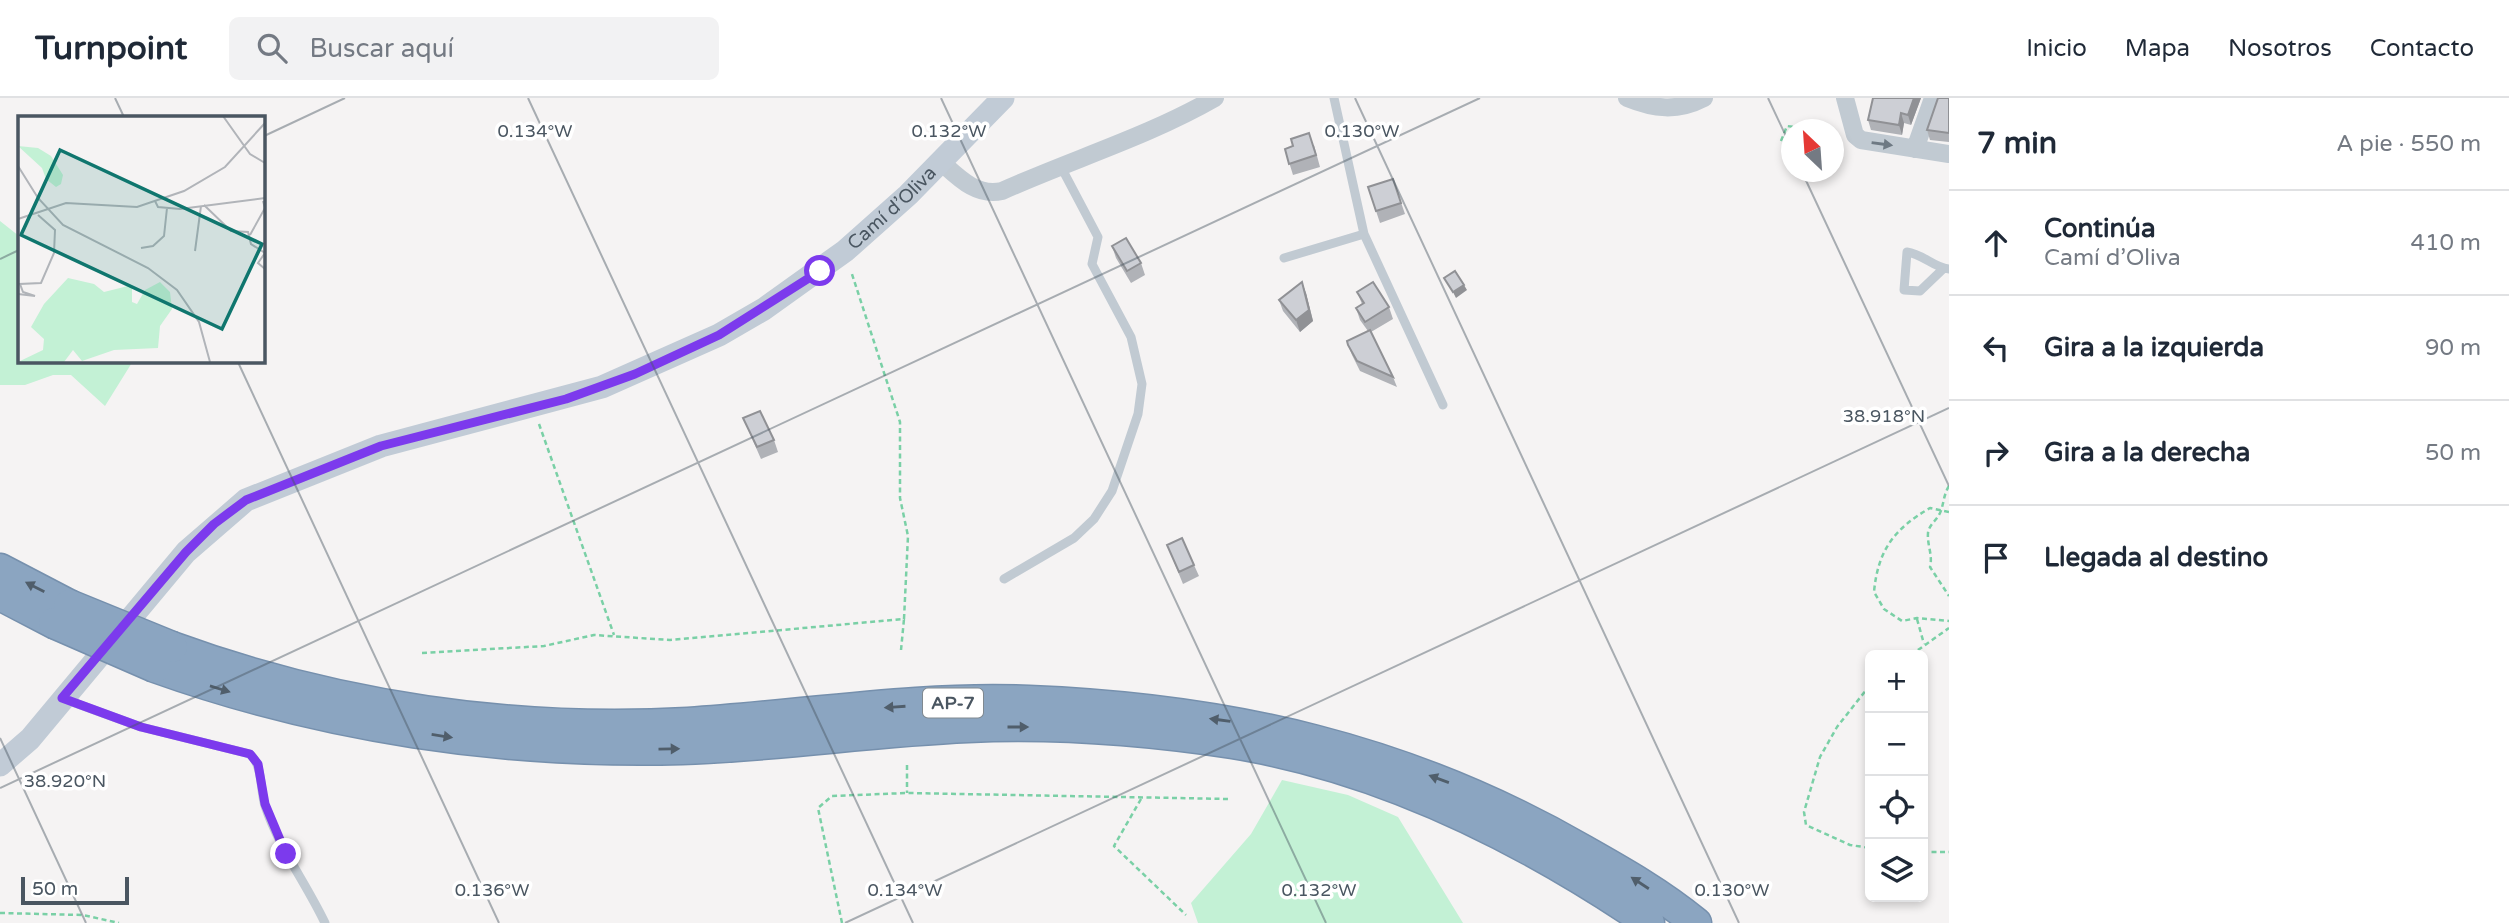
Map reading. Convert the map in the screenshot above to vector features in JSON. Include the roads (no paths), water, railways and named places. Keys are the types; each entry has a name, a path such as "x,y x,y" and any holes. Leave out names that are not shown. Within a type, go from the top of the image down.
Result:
{"highway":[{"name":"AP-7","path":"0,569 62,614"},
{"name":"AP-7","path":"0,595 62,614 164,657 243,696 359,721 472,740 613,750 687,748 971,727 1104,730 1232,743 1288,755 1349,774 1466,817 1572,872 1650,923"},
{"name":"AP-7","path":"164,657 223,666 355,699 433,712 532,722 682,723 1027,700 1134,709 1255,724 1343,747 1446,781 1539,825 1640,882 1696,923"}],"street":[{"name":"Camí d’Oliva","path":"0,765 30,739 146,596 214,524 263,492 381,446 533,408 602,387 719,335 764,309 845,251 908,195 1003,98"},
{"path":"940,160 976,190 992,193 1138,137 1215,98"},
{"path":"1627,98 1662,109 1682,106 1704,98"},
{"path":"1845,98 1855,135 1861,141 1949,154"},
{"path":"1915,149 1933,98"}],"lane":[{"path":"1334,98 1364,234 1443,405"},
{"path":"1004,579 1074,537 1094,519 1115,485 1141,402 1142,384 1131,337 1092,264 1098,237 1060,165"},
{"path":"1284,258 1364,234"},
{"path":"1907,252 1919,253 1946,269 1920,291 1904,290 1907,252"},
{"path":"62,698 141,727 250,754 258,764 260,788 275,831 325,923"}]}
